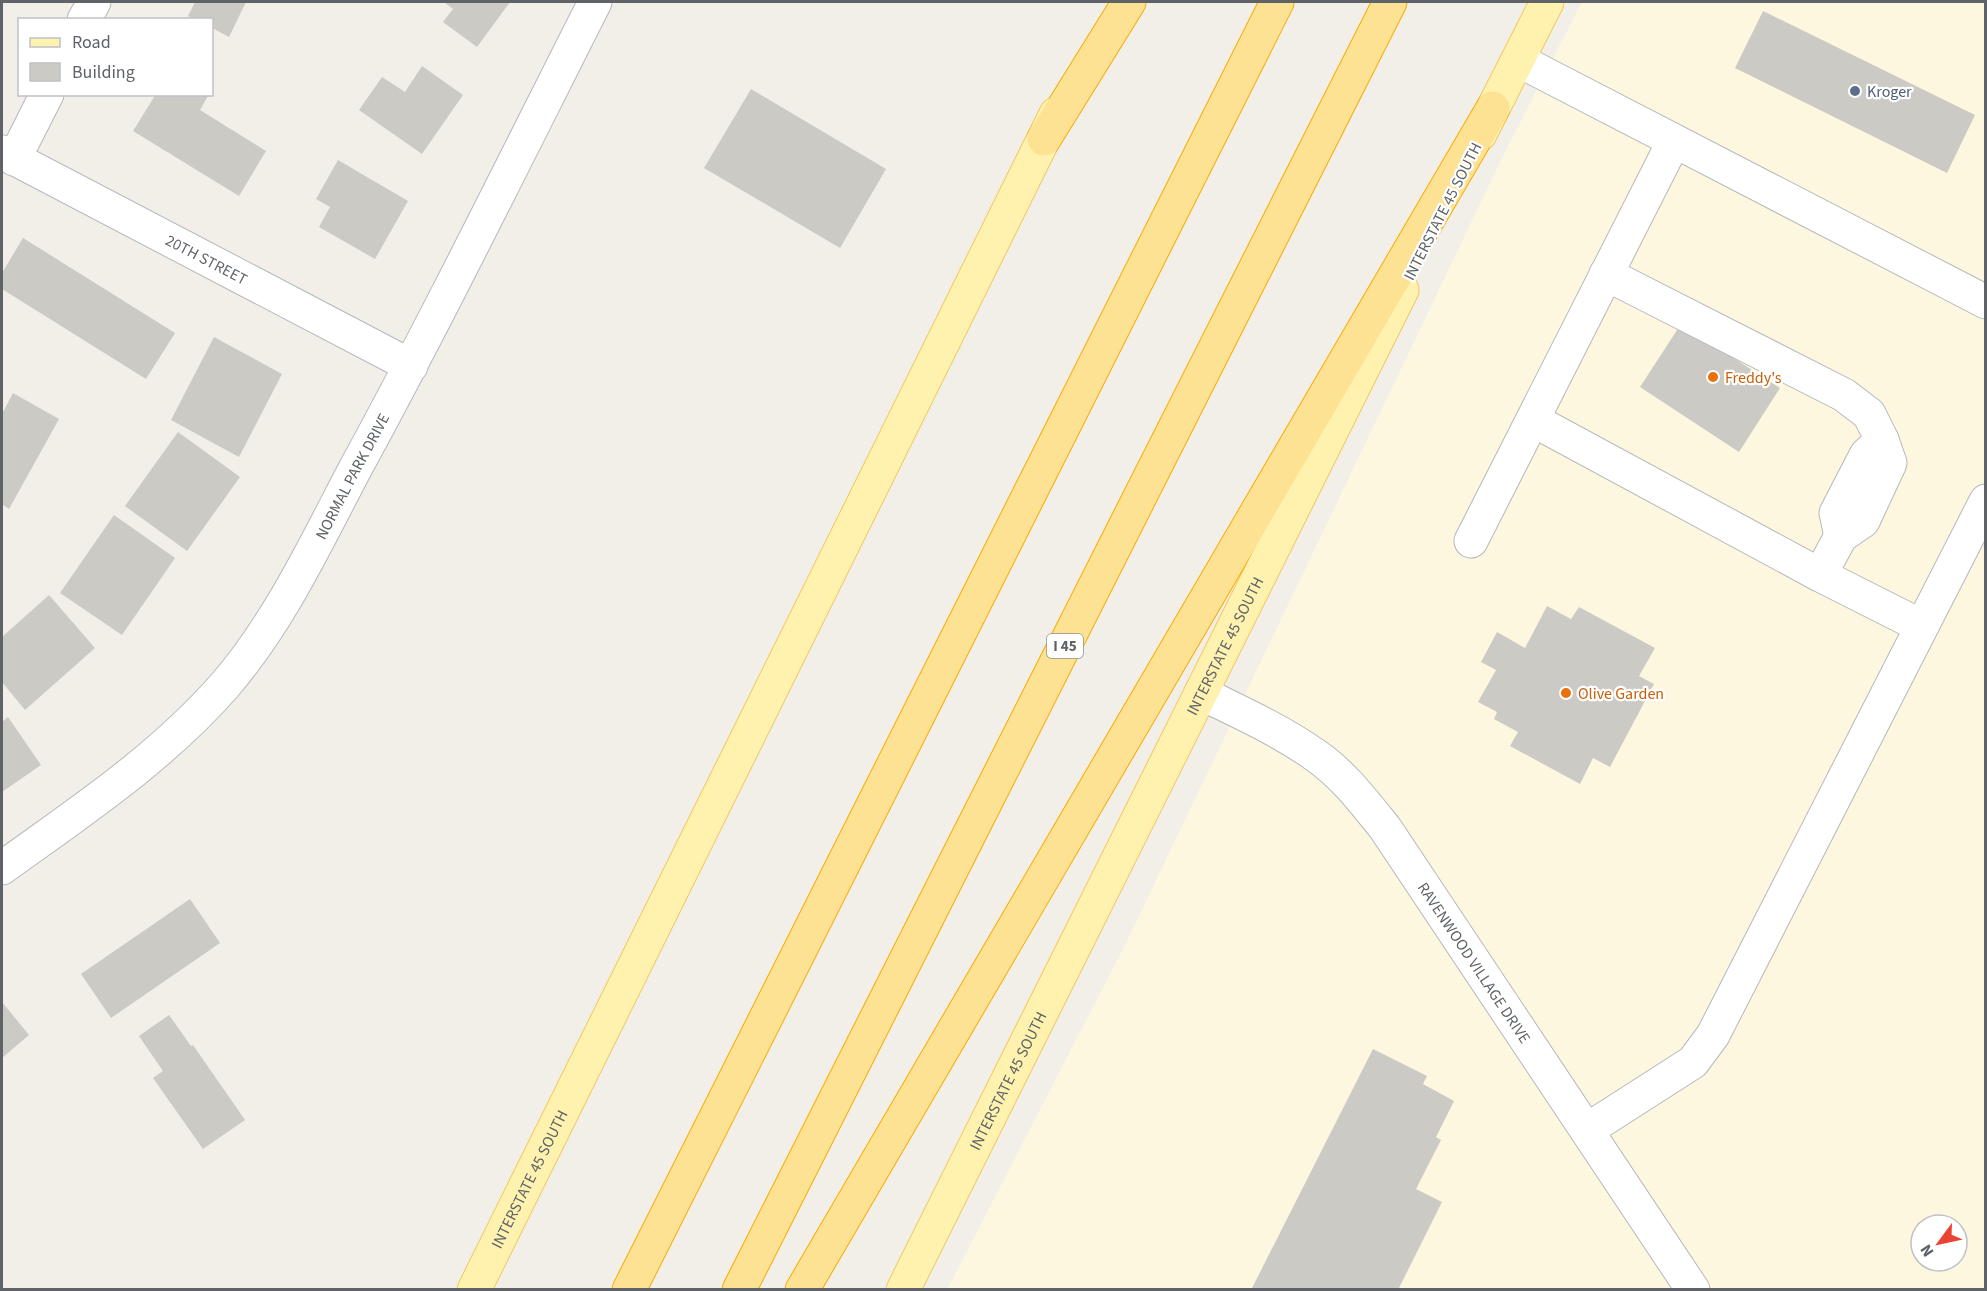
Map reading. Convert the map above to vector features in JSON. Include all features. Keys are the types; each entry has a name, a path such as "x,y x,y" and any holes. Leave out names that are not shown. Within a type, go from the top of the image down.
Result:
{"highway":[{"path":"1044,139 1129,2"},
{"path":"629,1290 1277,2"},
{"name":"I 45","path":"739,1290 1390,2"},
{"path":"802,1290 1493,108"}],"main road":[{"name":"INTERSTATE 45 SOUTH","path":"474,1290 1112,2"},
{"name":"INTERSTATE 45 SOUTH","path":"903,1290 1547,2"}],"street":[{"path":"85,18 94,2"},
{"name":"NORMAL PARK DRIVE","path":"2,868 129,776 183,728 225,684 269,626 411,366 595,2"},
{"path":"1518,60 1986,302"},
{"path":"8,156 45,96"},
{"path":"1472,541 1674,141"},
{"name":"20TH STREET","path":"8,156 411,366"},
{"path":"1606,274 1844,395 1869,414 1890,463 1863,521 1841,536 1820,575"},
{"path":"1533,420 1820,575 1921,626"},
{"path":"1587,1130 1693,1062 1713,1035 1986,501"},
{"name":"RAVENWOOD VILLAGE DRIVE","path":"1201,693 1278,732 1315,755 1354,789 1385,828 1694,1290"}],"shaded area":[{"path":"1582,2 1985,2 1985,1289 947,1290 1126,943 1504,154"}],"building":[{"path":"195,2 246,2 229,37 213,29 213,18 188,16"},
{"path":"444,2 510,2 477,47 443,22 453,9"},
{"name":"Kroger","path":"1763,11 1975,115 1947,173 1735,68"},
{"path":"422,66 463,95 422,154 359,110 382,77 405,92"},
{"path":"751,89 886,169 840,248 704,168"},
{"path":"155,96 208,96 200,110 266,151 239,196 133,131"},
{"path":"338,160 408,201 375,259 319,227 330,207 316,199"},
{"path":"23,238 175,333 146,379 2,289 2,273"},
{"path":"1681,324 1780,388 1739,452 1640,387"},
{"path":"214,337 282,374 239,457 171,420"},
{"path":"13,393 59,419 9,509 2,504 2,414"},
{"path":"178,432 240,477 187,551 125,506"},
{"path":"114,515 175,558 122,635 60,593"},
{"path":"49,595 95,648 25,710 2,682 2,637"},
{"name":"Olive Garden","path":"1547,606 1571,619 1579,607 1655,648 1639,676 1654,684 1610,767 1593,758 1580,784 1510,746 1518,732 1494,719 1497,712 1478,702 1496,670 1481,662 1497,632 1525,648"},
{"path":"8,717 41,765 2,792 2,722"},
{"path":"190,899 220,943 111,1018 81,974"},
{"path":"2,1002 29,1035 2,1058"},
{"path":"169,1015 191,1046 193,1045 245,1120 203,1149 153,1078 163,1071 139,1036"},
{"path":"1373,1049 1427,1076 1423,1084 1454,1101 1436,1137 1441,1140 1416,1189 1442,1202 1398,1290 1251,1290"}],"place":[{"name":"Kroger","path":"1855,91"},
{"name":"Freddy's","path":"1713,377"},
{"name":"Olive Garden","path":"1566,693"}]}
